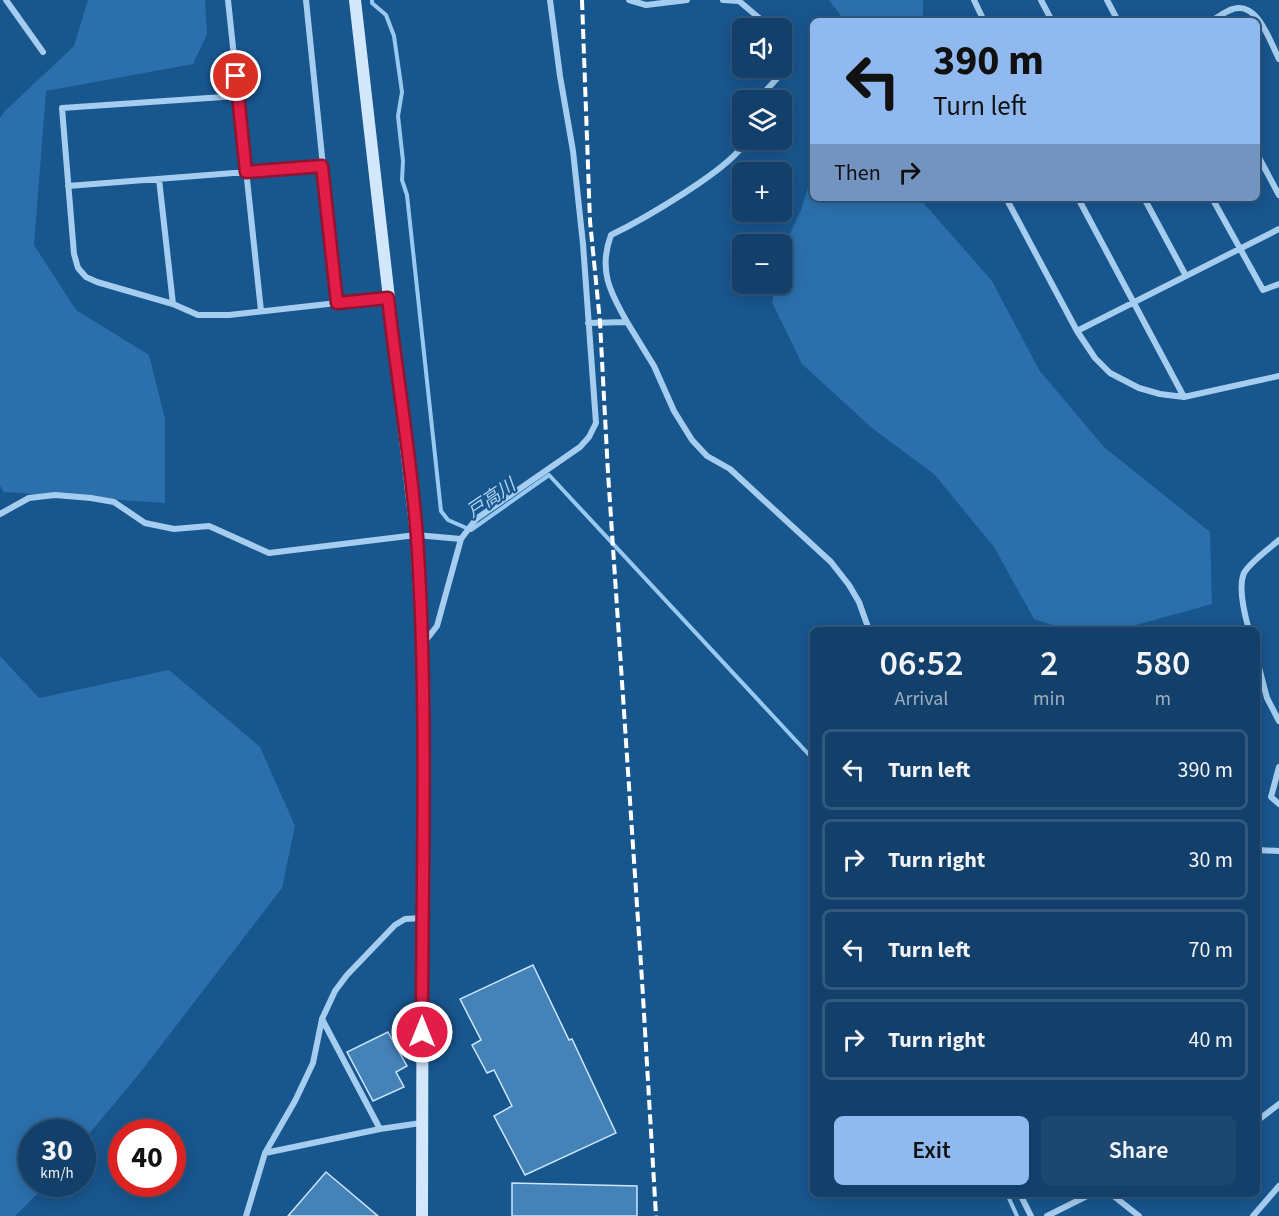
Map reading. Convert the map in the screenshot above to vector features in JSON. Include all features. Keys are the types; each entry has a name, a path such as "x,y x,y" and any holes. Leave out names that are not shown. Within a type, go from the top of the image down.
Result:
{"street":[{"path":"6,0 43,52"},
{"path":"228,0 261,311"},
{"path":"306,0 337,303"},
{"path":"355,0 416,535 422,645 422,1216"},
{"path":"422,645 437,626 461,539 476,519 580,447 589,437 596,423 583,244 573,151 550,0"},
{"path":"629,0 646,5 687,0"},
{"path":"723,0 739,1 759,18"},
{"path":"974,0 983,18"},
{"path":"1041,0 1050,18"},
{"path":"1107,0 1116,18"},
{"path":"1216,18 1234,8 1246,9 1257,18"},
{"path":"1260,23 1279,59"},
{"path":"766,90 777,78"},
{"path":"238,96 62,108 74,254 78,268 86,277 97,282 173,304 198,315 388,298"},
{"path":"738,150 732,157 676,199 611,235 605,252 606,278 612,297 654,366 674,411 692,440 707,456 730,469 831,562 859,602 867,627"},
{"path":"1260,160 1279,195"},
{"path":"68,186 322,166"},
{"path":"159,179 173,304"},
{"path":"1008,201 1077,331 1095,358 1110,373 1139,388 1160,394 1185,397 1279,376"},
{"path":"1080,201 1185,397"},
{"path":"1146,201 1186,276"},
{"path":"1214,201 1263,290 1279,284"},
{"path":"1077,331 1279,229"},
{"path":"588,323 627,322"},
{"path":"0,514 29,498 55,495 91,498 114,502 146,523 174,530 209,526 269,553 416,535 461,539"},
{"path":"1248,627 1242,586 1245,573 1279,540"},
{"path":"1260,671 1267,698 1279,721"},
{"path":"1279,767 1272,797 1279,804"},
{"path":"1260,850 1279,851"},
{"path":"246,1216 265,1153 307,1079 313,1063 322,1019 335,991 347,975 395,925 405,918 422,918"},
{"path":"322,1019 380,1129"},
{"path":"1260,1119 1279,1104"},
{"path":"265,1153 380,1129 421,1123"},
{"path":"1252,1216 1279,1186"},
{"path":"1022,1197 1031,1216"},
{"path":"1047,1216 1085,1197"},
{"path":"1115,1197 1139,1216"}],"shaded area":[{"path":"88,0 205,0 207,34 193,64 46,91 34,245 76,310 149,355 165,419 165,503 4,492 0,486 0,118 74,46"},
{"path":"829,0 923,0 923,18 843,18"},
{"path":"810,182 810,201 922,201 992,281 1039,370 1104,447 1210,532 1212,604 1129,627 1058,627 1034,619 994,547 934,474 872,428 802,364 772,302 774,294 792,294 792,234 790,234"},
{"path":"0,656 39,698 169,670 260,747 295,826 282,888 139,1074 96,1125 96,1119 18,1119 18,1197 34,1197 15,1216 0,1216"}],"building":[{"path":"533,965 569,1040 572,1039 616,1133 525,1175 494,1116 512,1106 494,1070 487,1073 472,1045 481,1040 460,999"},
{"path":"388,1032 407,1066 396,1072 404,1087 373,1101 347,1052"},
{"path":"326,1172 378,1216 288,1216"},
{"path":"512,1183 637,1186 637,1216 512,1216"}],"waterway":[{"name":"戸高川","path":"372,0 372,3 386,15 394,36 402,92 398,116 403,161 402,180 407,195 441,511 448,520 471,530 549,475 810,756"},
{"name":"戸高川","path":"1008,1197 1017,1216"}],"railway":[{"path":"582,0 590,221 600,322 656,1216"}],"route":[{"path":"236,76 246,172 322,166 337,303 388,298 416,535 422,645 422,1032"}]}
